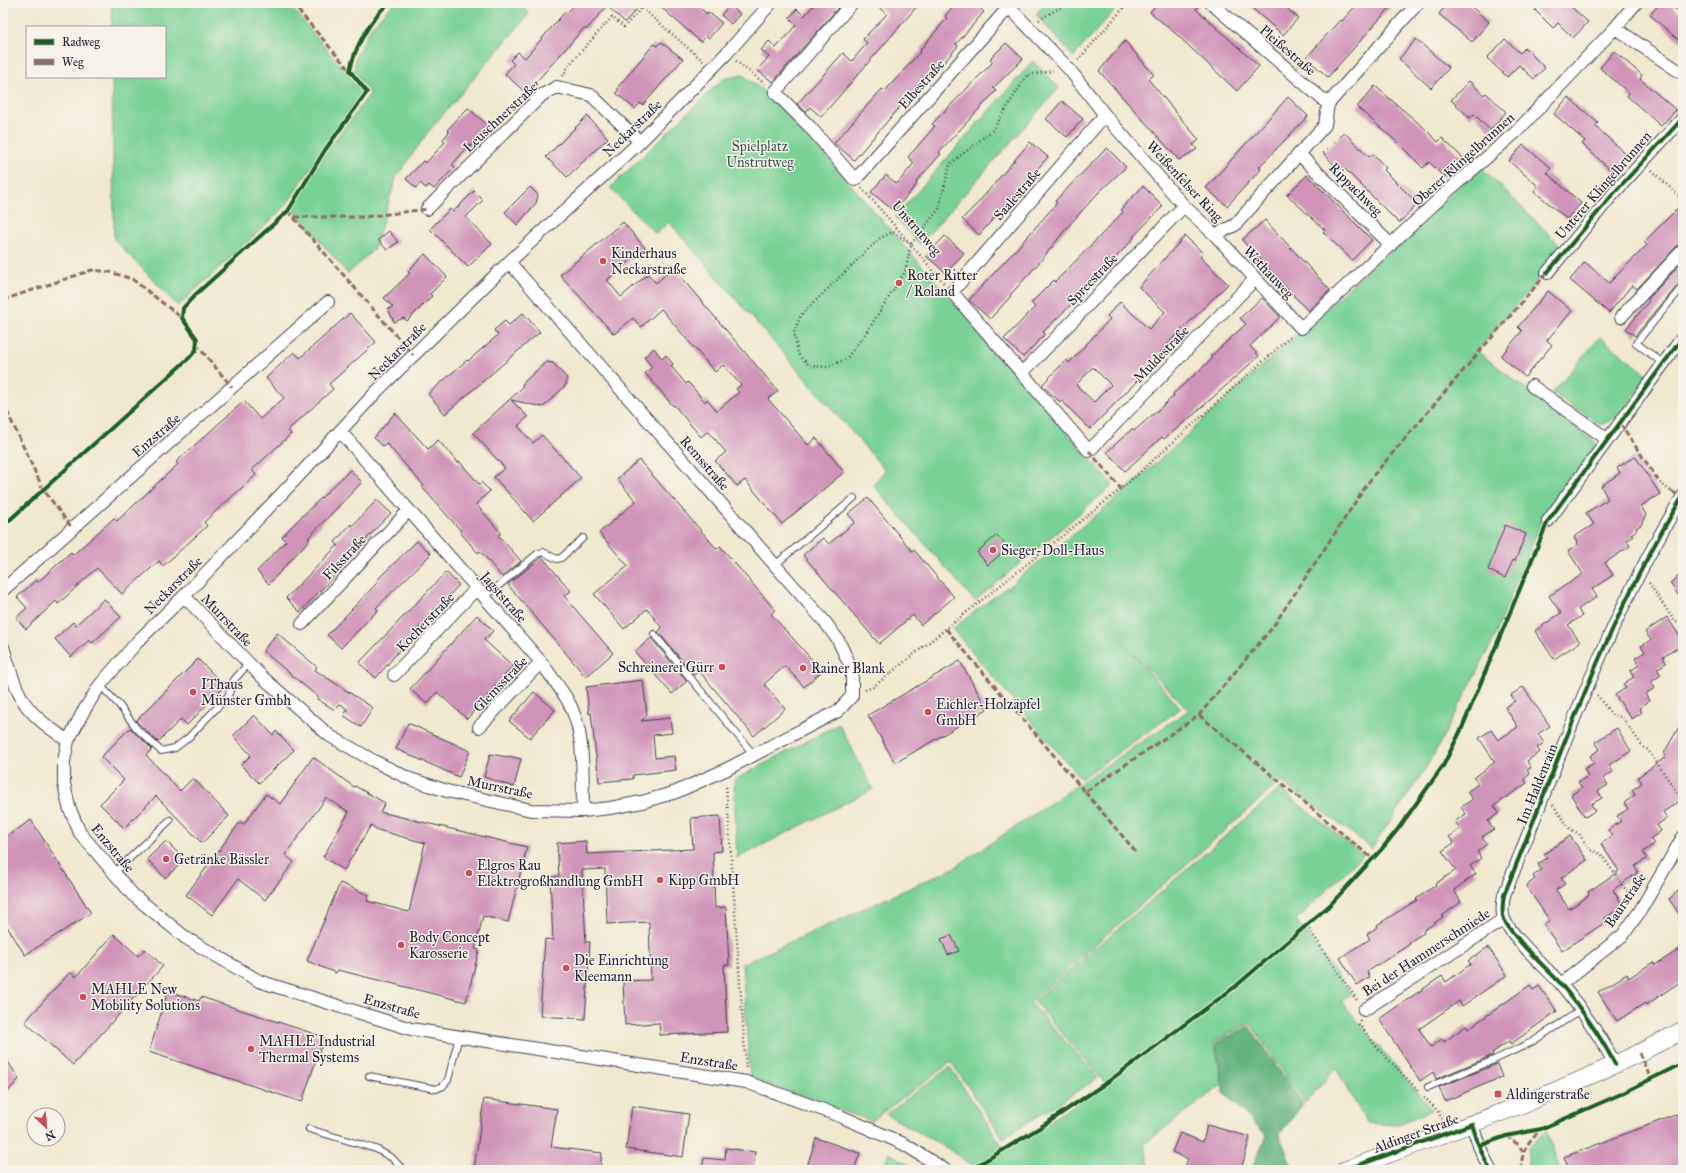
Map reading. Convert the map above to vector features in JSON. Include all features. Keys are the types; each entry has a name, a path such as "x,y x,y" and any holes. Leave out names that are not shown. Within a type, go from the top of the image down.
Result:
{"main road":[{"name":"Aldinger Straße","path":"1345,1170 1449,1133 1564,1088 1683,1030"}],"street":[{"name":"Neckarstraße","path":"68,741 83,712 100,685 138,641 184,596 413,355 509,262 640,142 727,53 771,3"},
{"path":"852,3 775,92 810,127 855,180"},
{"name":"Pleißestraße","path":"1211,3 1328,104"},
{"path":"1328,104 1418,3"},
{"name":"Oberer Klingelbrunnen","path":"1301,328 1392,245 1448,191 1516,132 1615,28 1636,3"},
{"name":"Weißenfelser Ring","path":"1007,5 1070,69 1105,115 1184,206 1216,235 1235,225 1325,125 1328,104"},
{"name":"Elbestraße","path":"855,180 1007,5"},
{"path":"1615,28 1683,74"},
{"name":"Leuschnerstraße","path":"427,209 542,95 557,87 591,95 640,142"},
{"name":"Saalestraße","path":"952,292 1105,115"},
{"name":"Unterer Klingelbrunnen","path":"1547,273 1683,118"},
{"name":"Rippachweg","path":"1299,154 1392,245"},
{"name":"Spreestraße","path":"1022,373 1184,206"},
{"name":"Wethauweg","path":"1216,235 1301,328"},
{"path":"1621,317 1683,250"},
{"name":"Remsstraße","path":"509,262 825,622 838,640 852,669 852,696"},
{"name":"Muldestraße","path":"1022,373 1089,451 1255,279"},
{"path":"952,292 1022,373"},
{"name":"Enzstraße","path":"3,590 328,302"},
{"path":"1548,521 1683,337"},
{"path":"1532,386 1607,439"},
{"name":"Jagststraße","path":"340,431 541,662 568,702 578,727 581,750 583,811"},
{"name":"Im Haldenrain","path":"1504,919 1504,895 1588,682 1624,604 1661,532 1683,496"},
{"name":"Filsstraße","path":"302,624 409,510"},
{"name":"Kocherstraße","path":"394,675 481,593"},
{"name":"Murrstraße","path":"184,596 248,664 330,736 410,779 447,791 531,810 583,811 610,808 676,792 725,770 838,711 852,696"},
{"path":"3,647 12,677 25,704 45,725 68,741"},
{"name":"Glemsstraße","path":"479,727 541,662"},
{"name":"Enzstraße","path":"68,741 64,761 64,784 69,807 80,833 133,895 186,938 259,981 410,1029 746,1082 840,1116 904,1144 945,1170"},
{"name":"Baurstraße","path":"1561,984 1623,935 1640,911 1683,837"},
{"path":"1504,919 1514,934 1561,984 1581,1010 1603,1042 1615,1064"},
{"name":"Bei der Hammerschmiede","path":"1364,1010 1504,919"},
{"path":"1472,1124 1479,1146 1490,1170"}],"lane":[{"path":"1664,364 1636,343 1683,286"},
{"path":"775,565 854,498"},
{"path":"481,593 537,554 543,552 557,559 562,558 584,538"},
{"path":"654,634 754,755"},
{"path":"100,685 119,705 137,729 161,751 166,751 175,748 188,738 228,696 234,680 248,664"},
{"path":"114,873 170,820"},
{"path":"1428,1087 1532,1042 1581,1010"},
{"path":"369,1076 436,1088 443,1086 448,1080 459,1036"},
{"path":"309,1129 376,1149 392,1158 403,1170"}],"path":[{"path":"557,87 569,65 612,17 624,27 646,3"},
{"path":"1028,27 1068,3"},
{"path":"911,244 893,232 880,238 801,315 794,332 798,354 810,366 827,367 846,359 868,330 904,272 911,244 939,209 950,164 992,130 1027,75 1070,69 1128,3"},
{"path":"642,8 712,68"},
{"path":"727,53 775,92"},
{"path":"1643,162 1683,200"},
{"path":"852,696 873,687 1121,489 1301,328"},
{"path":"1660,483 1670,491"},
{"path":"1641,571 1675,622 1683,624"},
{"path":"1588,682 1612,715 1622,717 1643,747 1648,750 1683,801"},
{"path":"725,770 746,1082"},
{"path":"1545,793 1570,830 1579,834 1590,850 1601,854 1640,911"},
{"path":"1307,926 1364,1010 1358,1024 1379,1050 1438,1111 1449,1133"}],"green space":[{"path":"112,3 288,3 362,92 284,208 178,306 114,239 112,78 166,78 166,26 112,26"},
{"path":"394,3 528,3 524,8 529,14 428,132 396,178 374,249 348,274 292,208 326,152 370,94 354,71 355,58 371,27"},
{"path":"1046,3 1121,3 1073,57 1036,14"},
{"path":"1033,61 1059,88 920,244 895,217"},
{"name":"Spielplatz Unstrutweg","path":"743,75 783,107 1113,485 975,601 873,485 885,470 669,222 656,234 610,188 723,79"},
{"path":"1481,167 1564,249 1477,351 1598,445 1543,518 1491,645 1431,760 1372,848 1281,781 1030,1002 1098,1078 1003,1138 951,1062 871,1121 750,1078 742,964 954,868 1189,710 1122,642 1181,708 1081,779 952,629 1007,587 1010,590 1008,587 1122,494"},
{"path":"1600,337 1649,376 1619,416 1601,425 1552,393"},
{"path":"839,724 873,789 737,858 734,780"},
{"path":"1280,789 1363,855 1296,920 1351,994 1341,1001 1432,1110 1396,1125 1367,1123 1336,1068 1305,1103 1250,1023 1214,1042 1223,1084 1144,1144 1150,1170 977,1170 952,1151 886,1114 950,1067 1005,1150 1106,1084 1034,1001"},
{"path":"1249,1026 1303,1104 1279,1135 1294,1170 1251,1169 1267,1136 1224,1093 1216,1043"},
{"path":"1546,1130 1560,1170 1526,1170 1529,1148"},
{"path":"889,1153 914,1168 914,1170 882,1170"}],"building":[{"path":"576,3 642,3 625,22 607,6 586,30 584,28 535,83 537,85 528,95 505,74 514,64 510,60 518,52 525,58 565,12 567,13"},
{"path":"656,3 694,3 707,14 708,12 722,23 709,38 706,36 701,42"},
{"path":"816,3 832,3 838,8 773,82 757,70 769,57 761,50 769,41 776,48 796,25 789,18 797,9 804,16"},
{"path":"874,3 920,3 821,117 810,107 806,112 797,104 843,53 852,61 867,43 863,39 887,14"},
{"path":"957,3 974,3 984,12 956,44 958,46 940,67 938,66 912,96 910,95 854,160 834,143 882,89 885,91 921,51 920,50 947,18 945,16"},
{"path":"1157,3 1201,3 1196,9 1259,66 1237,91 1150,12"},
{"path":"1246,3 1281,3 1298,18 1283,35"},
{"path":"1358,3 1394,3 1328,77 1306,58 1340,20 1342,21"},
{"path":"1448,3 1467,3 1489,22 1472,42 1439,14"},
{"path":"1541,3 1559,3 1564,8 1568,4 1588,22 1573,38 1558,23 1553,28 1535,10"},
{"path":"1660,3 1668,3 1683,15 1683,44 1650,15"},
{"path":"730,5 740,14 731,24 721,15"},
{"path":"1416,39 1449,68 1431,88 1399,59"},
{"path":"1505,39 1520,53 1525,48 1545,68 1534,79 1519,65 1507,77 1487,58"},
{"path":"1125,41 1154,75 1148,79 1199,140 1193,145 1197,149 1179,160 1099,71"},
{"path":"661,42 683,59 643,105 640,103 635,109 616,93 619,89 617,88 654,44 657,46"},
{"path":"1006,43 1023,59 993,88 996,91 939,152 941,154 916,182 917,184 894,211 871,192 886,175 897,184 914,163 908,157 935,126 932,124 993,62 990,59"},
{"path":"1614,51 1642,75 1640,79 1676,110 1661,126 1627,96 1629,93 1600,68"},
{"path":"1469,81 1484,95 1486,93 1506,112 1490,130 1474,114 1470,118 1451,100"},
{"path":"1375,86 1423,127 1438,142 1442,138 1463,158 1444,177 1429,162 1423,168 1397,142 1357,107"},
{"path":"1288,97 1308,116 1259,167 1261,169 1227,206 1206,188"},
{"path":"1568,97 1598,123 1595,126 1629,157 1614,173 1582,144 1585,141 1554,114"},
{"path":"1062,101 1083,119 1067,137 1046,119"},
{"path":"468,108 490,127 471,147 469,145 452,165 455,167 434,189 429,185 426,188 420,183 416,188 406,179 423,161 426,163 445,142 443,139 449,132 447,130"},
{"path":"587,116 608,138 567,177 546,157"},
{"path":"1344,132 1369,157 1373,154 1386,168 1384,170 1418,204 1399,223 1345,169 1341,172 1323,153"},
{"path":"1030,142 1048,157 979,235 962,219 977,204"},
{"path":"1523,145 1551,168 1547,173 1581,203 1567,219 1534,191 1538,186 1509,161"},
{"path":"1107,148 1126,167 1097,194 990,319 969,300 1057,203 1055,201"},
{"path":"1307,175 1372,240 1352,260 1323,232 1325,230 1287,195"},
{"path":"1143,186 1163,206 1084,292 1043,332 1045,334 1023,357 1004,339 1035,307 1031,303 1054,280 1055,282 1105,231 1123,212 1121,209"},
{"path":"530,187 538,195 536,203 517,225 505,212"},
{"path":"474,191 483,200 466,217 492,244 468,267 430,229 450,209 453,212"},
{"path":"1683,203 1683,243 1678,245 1637,289 1632,285 1609,313 1570,280 1585,262 1609,283 1647,245 1644,242"},
{"path":"1265,220 1330,290 1308,311 1242,240"},
{"path":"623,222 645,248 607,280 621,297 648,274 656,283 673,268 778,391 768,399 808,445 816,438 844,472 782,524 745,480 737,486 715,461 726,452 708,431 701,437 674,405 673,406 645,373 652,367 644,357 654,348 662,359 666,355 673,364 671,366 686,384 688,382 705,402 707,399 717,411 739,392 736,389 741,385 723,365 715,372 661,309 641,327 633,318 614,334 560,275"},
{"path":"389,231 398,242 387,250 378,240"},
{"path":"945,236 964,253 946,273 926,256"},
{"path":"1185,236 1203,253 1200,257 1228,284 1177,334 1139,375 1141,377 1090,429 1061,400 1060,402 1042,385 1066,360 1069,363 1110,319 1107,316 1120,302 1149,329 1165,312 1139,287","holes":["1093,367 1111,385 1094,402 1076,385"]},
{"path":"425,254 447,277 430,294 432,296 407,321 404,318 394,322 388,309 393,307 384,298 410,273 408,271"},
{"path":"1683,261 1683,279 1635,336 1626,329 1649,301 1648,299"},
{"path":"1548,291 1572,311 1547,340 1552,345 1525,377 1501,356 1522,331 1518,327"},
{"path":"1262,298 1280,317 1250,346 1259,356 1192,416 1164,439 1162,437 1125,471 1107,452 1132,429 1134,431 1174,396 1173,394 1212,359 1210,357 1246,324 1240,318"},
{"path":"350,313 376,342 329,384 333,389 288,430 291,434 252,470 256,475 204,522 207,526 163,566 159,561 122,594 97,568 58,604 56,601 26,629 16,618 27,608 17,597 36,580 38,582 71,552 73,555 114,518 117,521 178,464 176,462 244,401 260,419 284,398 266,378 294,352 300,358"},
{"path":"523,313 540,332 445,414 428,394 498,335 494,330 505,321 509,325"},
{"path":"546,362 553,363 567,378 566,385 543,407 511,400 528,417 518,426 533,443 542,435 581,478 533,521 494,477 505,468 473,433 521,389 523,383"},
{"path":"395,413 428,449 438,440 479,484 481,482 490,491 476,504 501,533 498,535 521,561 502,577 480,551 478,553 460,532 461,531 422,487 424,486 386,443 383,446 374,438"},
{"path":"1635,456 1660,494 1641,506 1646,515 1641,525 1631,534 1633,537 1627,540 1630,546 1605,563 1613,575 1592,589 1597,597 1578,609 1582,616 1568,625 1580,642 1554,659 1535,631 1561,613 1549,596 1583,574 1568,551 1578,544 1574,537 1594,524 1586,513 1608,499 1601,486 1620,473 1617,468"},
{"path":"639,460 717,549 720,546 775,610 771,614 822,671 804,687 785,666 764,684 785,709 754,736 699,671 694,675 658,632 662,628 647,609 624,629 594,594 628,566 599,533 636,501 617,479"},
{"path":"350,470 362,482 308,538 310,539 269,584 257,571 286,541 282,537"},
{"path":"868,498 912,551 914,550 954,597 921,625 913,615 879,644 803,555 823,538 829,544 855,522 848,514"},
{"path":"377,500 391,513 300,612 286,598 338,545 335,542 351,524 352,526"},
{"path":"1505,525 1526,534 1515,561 1513,560 1505,578 1488,570"},
{"name":"Sieger-Doll-Haus","path":"997,535 1008,548 988,565 977,552"},
{"path":"417,541 431,554 376,608 378,610 341,648 327,635 378,582 377,580"},
{"path":"542,557 571,591 564,596 613,653 586,677 508,584"},
{"path":"446,572 459,585 412,635 376,678 359,663"},
{"path":"1683,573 1683,602 1670,583"},
{"path":"104,599 121,617 92,643 89,640 71,657 55,639 73,622 76,625"},
{"path":"477,615 493,631 484,640 513,666 467,719 437,692 427,704 410,689"},
{"path":"1667,617 1683,641 1683,644 1663,657 1666,663 1657,669 1661,675 1651,682 1655,688 1645,694 1649,701 1639,708 1642,712 1632,719 1615,695 1626,688 1623,684 1634,677 1630,671 1639,665 1635,658 1645,652 1641,646 1651,640 1645,632"},
{"path":"277,633 317,667 315,670 373,708 361,727 343,715 348,710 341,704 335,710 317,699 318,697 263,651"},
{"path":"651,638 687,681 672,694 635,652"},
{"name":"IThaus Münster Gmbh","path":"198,659 225,686 187,725 181,719 158,742 136,721"},
{"name":"Eichler-Holzäpfel GmbH","path":"960,661 987,709 895,763 868,715"},
{"path":"643,680 647,715 641,721 670,718 672,733 653,735 655,758 674,756 676,770 633,775 633,779 599,782 591,713 589,714 586,687"},
{"path":"1523,687 1550,726 1538,734 1544,743 1537,748 1540,752 1527,761 1531,768 1527,770 1530,774 1524,779 1527,783 1494,806 1499,813 1488,821 1494,829 1482,837 1487,844 1477,852 1481,858 1470,866 1476,874 1454,890 1461,902 1423,931 1424,933 1409,942 1410,944 1367,972 1370,977 1357,985 1340,958 1370,939 1367,934 1378,927 1377,925 1417,900 1416,899 1436,885 1435,884 1456,870 1442,851 1454,843 1449,837 1460,829 1455,821 1466,814 1461,807 1473,799 1467,792 1478,784 1474,778 1495,762 1479,738 1491,730 1498,740 1518,727 1505,707 1515,701 1511,695"},
{"path":"534,692 555,710 530,738 509,721"},
{"path":"254,715 273,735 276,731 294,750 259,783 241,765 251,755 233,736"},
{"path":"1683,720 1683,799 1663,812 1667,818 1657,825 1661,831 1650,839 1654,844 1643,852 1647,858 1635,866 1638,872 1613,890 1623,906 1605,918 1607,921 1562,951 1544,925 1550,921 1526,886 1535,879 1533,876 1541,870 1538,864 1547,858 1544,854 1570,836 1587,860 1561,878 1565,884 1556,890 1569,909 1589,895 1588,892 1619,871 1601,844 1612,836 1608,830 1621,821 1617,816 1628,809 1624,803 1635,795 1632,790 1642,783 1638,777 1666,757 1664,753"},
{"path":"408,723 470,751 459,777 396,749"},
{"path":"130,728 152,749 146,755 180,791 193,778 229,816 202,843 156,796 124,828 100,804 124,780 101,757"},
{"path":"1617,728 1631,751 1609,765 1613,772 1603,778 1608,785 1598,791 1602,798 1591,804 1595,811 1585,817 1571,795 1582,788 1578,782 1588,776 1584,769 1594,763 1590,756 1600,749 1595,742"},
{"path":"490,754 521,759 514,787 484,777"},
{"path":"313,757 354,787 355,786 385,803 380,812 527,847 508,922 483,916 475,949 479,950 466,1002 338,970 336,973 307,961 340,883 369,895 367,901 409,912 425,843 378,830 371,825 344,870 323,857 349,812 326,798 285,855 294,862 265,900 238,879 212,915 186,895 240,822 244,824 266,794 280,804"},
{"path":"720,816 722,851 713,852 715,908 726,907 729,965 724,965 727,1032 660,1035 659,1023 625,1025 623,981 651,980 649,922 607,924 605,869 582,870 586,942 590,942 585,1019 540,1016 545,939 553,940 550,877 559,876 557,843 586,841 587,854 693,849 691,818"},
{"path":"31,820 91,913 25,955 3,920 3,839"},
{"name":"Getränke Bässler","path":"166,841 185,860 165,878 147,859"},
{"path":"1683,887 1683,920 1669,899"},
{"name":"MAHLE New Mobility Solutions","path":"114,934 138,956 145,949 163,966 73,1065 25,1022 70,972 76,977"},
{"path":"951,935 959,951 948,955 941,939"},
{"path":"1488,947 1507,975 1462,1006 1459,1001 1419,1029 1431,1047 1442,1039 1444,1042 1466,1026 1468,1029 1530,985 1533,990 1539,986 1557,1011 1511,1044 1509,1041 1492,1053 1493,1055 1436,1079 1433,1072 1420,1081 1379,1019 1442,976 1446,982 1471,964 1468,961"},
{"path":"1683,947 1683,980 1646,1005 1645,1003 1617,1021 1598,992 1627,974 1629,978 1653,962 1655,965"},
{"name":"MAHLE Industrial Thermal Systems","path":"168,991 199,1001 201,997 324,1037 302,1102 149,1052"},
{"path":"3,1054 19,1079 3,1097"},
{"path":"1497,1064 1502,1077 1445,1101 1439,1087"},
{"path":"484,1099 557,1109 551,1147 602,1153 600,1170 474,1170"},
{"path":"632,1106 689,1114 683,1157 626,1149"},
{"path":"1683,1112 1683,1170 1569,1170 1564,1157"},
{"path":"1207,1125 1250,1137 1241,1170 1184,1170 1188,1159 1172,1152 1180,1133 1203,1142"},
{"path":"816,1138 860,1153 854,1170 806,1170"},
{"path":"726,1148 755,1152 753,1170 702,1170 704,1158 725,1160"}],"marked path":[{"path":"292,3 350,71"},
{"path":"294,217 365,217 427,209"},
{"path":"288,211 413,355"},
{"path":"3,300 92,270 110,272 132,279 182,318"},
{"path":"946,629 1085,792 1199,715 1272,628 1372,477 1547,273"},
{"path":"196,344 232,387"},
{"path":"3,403 43,489 72,528"},
{"path":"1620,423 1660,483"},
{"path":"1089,451 1121,489"},
{"path":"1671,491 1682,497"},
{"path":"1199,715 1373,859"},
{"path":"1085,792 1136,852"},
{"path":"1639,1053 1651,1079"},
{"path":"1521,1170 1522,1158 1526,1148 1532,1138 1540,1130"},
{"path":"1506,1136 1519,1145 1523,1152"}],"cycle path":[{"path":"3,526 196,350 197,339 182,318 183,308 195,295 288,211 325,150 367,92 350,71 352,62 364,34 382,9 389,3"},
{"path":"1547,273 1614,193 1683,118"},
{"path":"970,1170 1041,1127 1109,1081 1236,986 1330,905 1381,850 1398,829 1443,766 1462,728 1548,521 1683,337"},
{"path":"1615,1064 1583,1012 1560,983 1513,934 1504,919 1502,910 1504,895 1585,691 1630,592 1655,543 1683,496"},
{"path":"1479,1146 1506,1136 1541,1129 1621,1094 1683,1063"},
{"path":"1345,1170 1472,1124 1479,1146 1490,1170"}],"place":[{"name":"Kinderhaus Neckarstraße","path":"603,261"},
{"name":"Roter Ritter / Roland","path":"899,283"},
{"name":"Sieger-Doll-Haus","path":"993,550"},
{"name":"Schreinerei Gürr","path":"722,667"},
{"name":"Rainer Blank","path":"803,668"},
{"name":"IThaus Münster Gmbh","path":"193,692"},
{"name":"Eichler-Holzäpfel GmbH","path":"928,712"},
{"name":"Getränke Bässler","path":"166,859"},
{"name":"Elgros Rau Elektrogroßhandlung GmbH","path":"469,873"},
{"name":"Kipp GmbH","path":"660,880"},
{"name":"Body Concept Karosserie","path":"401,945"},
{"name":"Die Einrichtung Kleemann","path":"566,968"},
{"name":"MAHLE New Mobility Solutions","path":"83,997"},
{"name":"MAHLE Industrial Thermal Systems","path":"251,1049"},
{"name":"Aldingerstraße","path":"1498,1094"}]}
